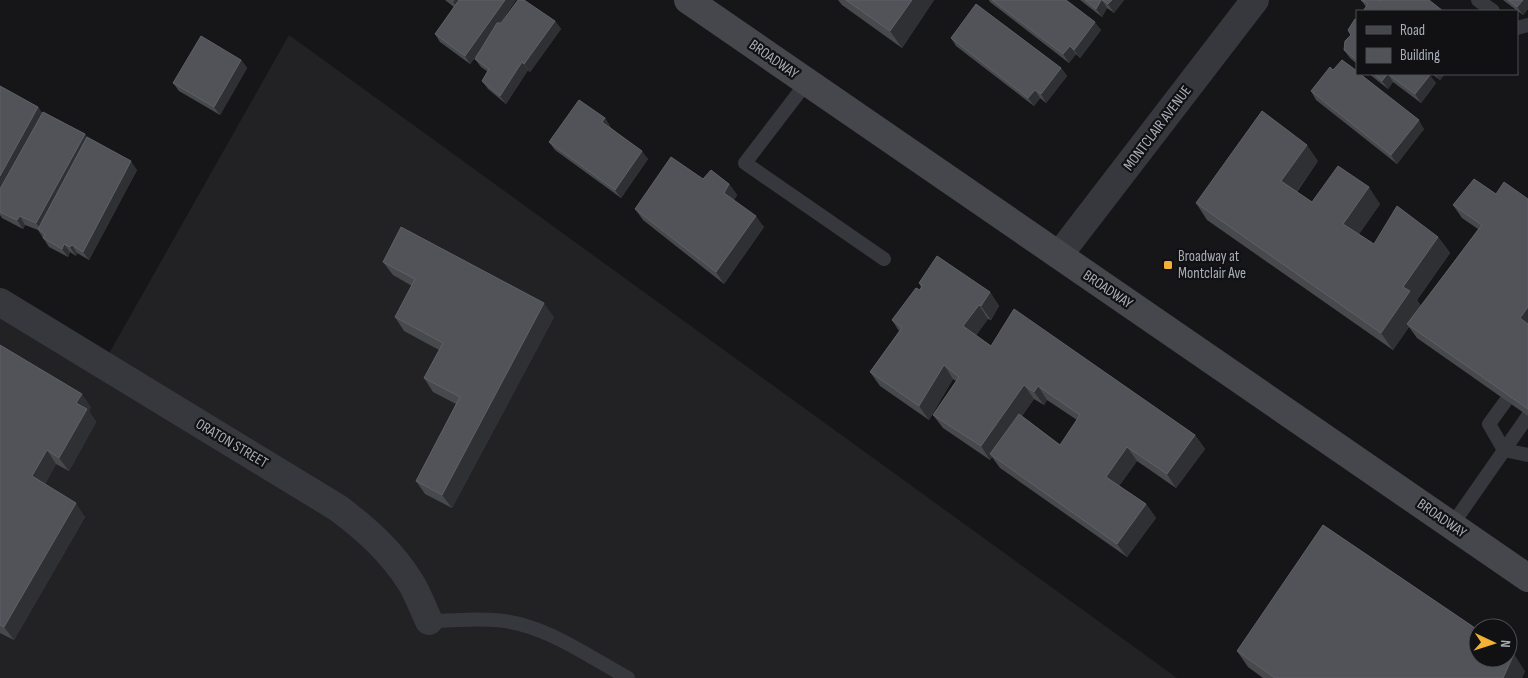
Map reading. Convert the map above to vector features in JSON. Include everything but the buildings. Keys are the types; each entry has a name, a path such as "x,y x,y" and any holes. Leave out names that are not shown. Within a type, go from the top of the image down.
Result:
{"main road":[{"name":"BROADWAY","path":"688,0 1452,525 1525,569"}],"street":[{"name":"MONTCLAIR AVENUE","path":"1059,255 1249,2"},
{"name":"ORATON STREET","path":"0,302 338,508 366,529 390,554 411,583 429,621"}],"lane":[{"path":"1478,0 1492,10"},
{"path":"807,82 745,163 884,259"},
{"path":"1505,402 1489,424 1504,450 1528,455"},
{"path":"1452,525 1528,416"},
{"path":"429,621 495,620 527,626 552,636 628,678"}],"shaded area":[{"path":"289,35 1177,678 0,678 0,313 98,373"}],"place":[{"name":"Broadway at Montclair Ave","path":"1168,265"}]}
